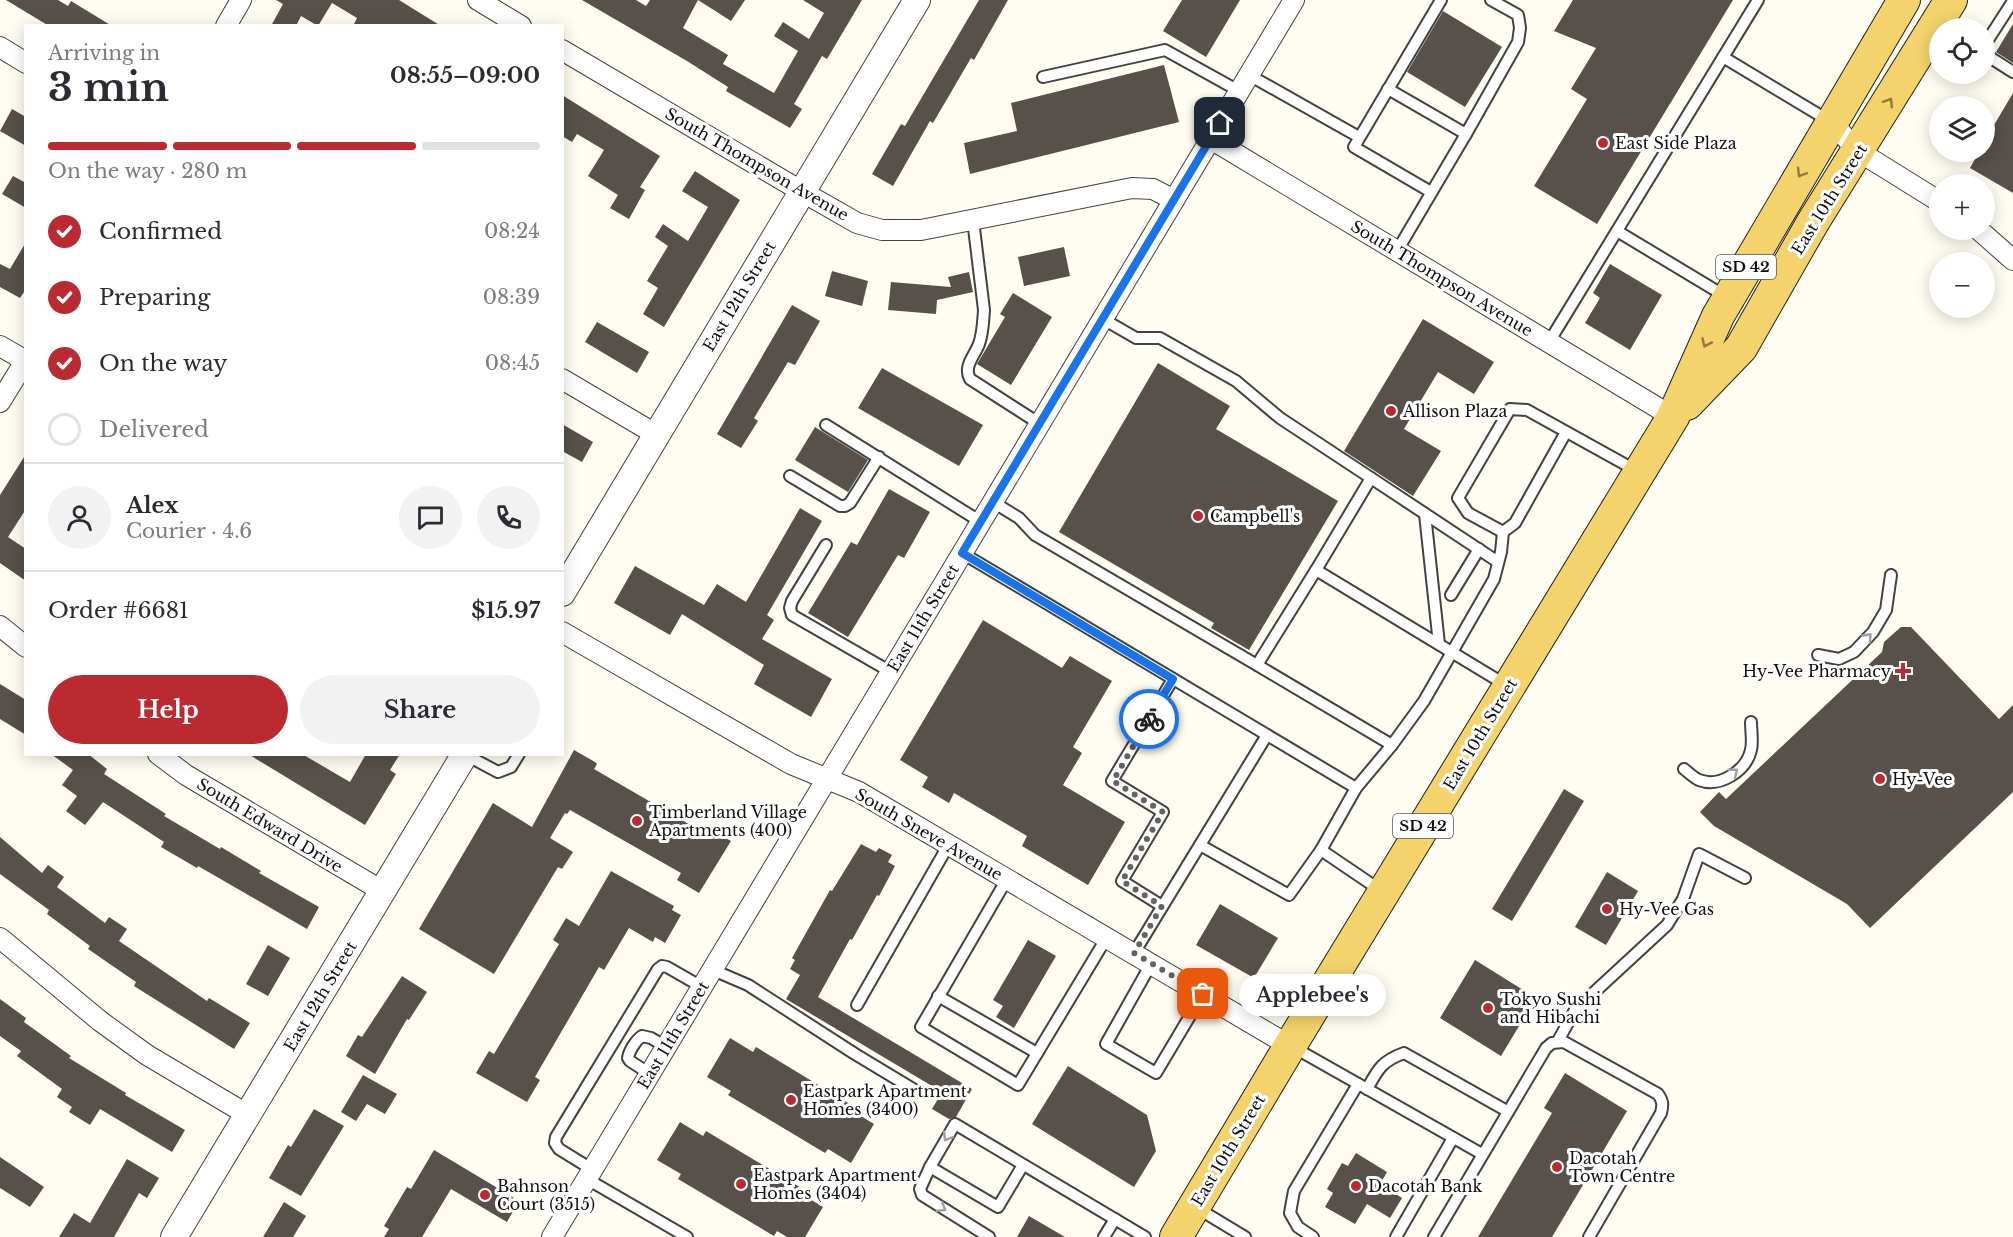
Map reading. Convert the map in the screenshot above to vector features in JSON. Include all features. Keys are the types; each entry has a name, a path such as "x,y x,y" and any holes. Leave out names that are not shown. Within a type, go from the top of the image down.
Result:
{"main road":[{"name":"East 10th Street","path":"1176,1237 1673,417 1718,316 1904,0"},
{"name":"East 10th Street","path":"1673,417 1741,348 1813,222 1946,14"}],"street":[{"path":"227,24 241,0"},
{"path":"478,0 518,24"},
{"name":"East 12th Street","path":"564,590 917,0"},
{"name":"East 11th Street","path":"552,1237 1294,0"},
{"path":"0,47 24,62"},
{"name":"South Thompson Avenue","path":"564,51 857,223 882,230 921,230 1132,188 1153,189 1174,200"},
{"path":"1831,122 1858,152 1929,195"},
{"name":"South Thompson Avenue","path":"1211,139 1673,417"},
{"path":"1990,240 2013,260"},
{"path":"0,346 24,360"},
{"path":"0,402 24,363"},
{"path":"564,381 657,435"},
{"path":"0,626 24,645"},
{"name":"South Sneve Avenue","path":"564,633 791,764 859,792 1290,1046"},
{"name":"South Edward Drive","path":"161,756 186,775 384,892"},
{"name":"East 12th Street","path":"174,1237 384,892 464,756"},
{"path":"0,938 100,1021 147,1055 248,1115"}],"lane":[{"path":"1431,192 1354,147 1441,0"},
{"path":"1397,251 1518,42 1520,28 1518,15 1491,0"},
{"path":"1549,342 1758,0"},
{"path":"1995,30 2013,1"},
{"path":"1043,77 1165,50 1244,83 1359,137"},
{"path":"1723,57 1831,122"},
{"path":"1995,61 2013,72"},
{"path":"1388,89 1466,134"},
{"path":"973,220 984,310 979,344 969,365 968,374 970,379 1040,424"},
{"path":"1617,231 1728,298"},
{"path":"1103,320 1136,338 1161,338 1236,381 1280,418 1498,562"},
{"path":"1503,532 1468,513 1458,498 1510,409 1527,410 1640,472"},
{"path":"826,425 981,522"},
{"path":"1200,845 1289,896 1321,850 1356,788 1392,745 1424,701 1494,579 1503,532 1515,523 1566,432"},
{"path":"790,476 840,506 845,506 850,503 879,458"},
{"path":"1257,666 1371,478"},
{"path":"993,502 1018,518 1035,536 1392,745"},
{"path":"1425,514 1439,644"},
{"path":"826,545 792,601 790,608 792,615 891,672"},
{"path":"1451,595 1479,549"},
{"path":"962,553 1356,788"},
{"path":"1316,570 1509,687"},
{"path":"1818,655 1839,659 1854,652 1873,632 1886,610 1891,575"},
{"path":"1162,906 1122,881 1163,812 1113,781 1173,679"},
{"path":"1684,769 1700,780 1719,782 1735,774 1747,760 1752,748 1751,722"},
{"path":"1134,953 1267,735"},
{"path":"469,756 498,772 511,767 518,756"},
{"path":"857,1005 949,844"},
{"path":"1321,850 1383,892"},
{"path":"1434,1237 1546,1048 1558,1041 1575,1010 1667,925 1683,899 1699,854 1745,878"},
{"path":"1007,879 921,1027 1018,1085 1107,938"},
{"path":"1151,964 1106,1044 1136,1062 1156,1073 1203,994"},
{"path":"687,1237 590,1174 559,1149 555,1143 556,1137 662,966 667,966 702,987"},
{"path":"713,970 748,984 918,1092"},
{"path":"939,996 1037,1053"},
{"path":"650,1074 628,1058 633,1047 642,1036 651,1038 666,1047"},
{"path":"617,1037 633,1047"},
{"path":"1558,1041 1564,1042 1658,1094 1662,1099 1661,1113 1589,1237"},
{"path":"1290,1046 1482,1154"},
{"path":"1313,1237 1298,1227 1290,1212 1294,1191 1362,1086 1387,1059 1404,1053 1507,1111"},
{"path":"989,1237 922,1195 920,1189 955,1124 1145,1237"},
{"path":"1396,1237 1453,1138"},
{"path":"930,1167 998,1207 1023,1165"},
{"path":"1194,1207 1245,1237"},
{"path":"1104,1237 1115,1219"}],"building":[{"path":"6,0 58,0 68,6 71,1 109,24 46,24"},
{"path":"276,0 399,0 438,24 354,24 357,18 332,3 319,24 315,24 301,16 297,24 272,24 283,4"},
{"path":"582,0 636,0 646,6 650,0 698,0 683,28 728,55 723,64 774,93 798,51 774,36 783,22 809,39 824,13 803,0 862,0 827,59 822,56 794,104 802,109 790,128 726,91 728,87 687,61"},
{"path":"698,0 745,0 731,21"},
{"path":"979,0 1008,0 974,60 971,58 933,123 930,121 893,186 872,174 901,124 905,126"},
{"path":"1182,0 1240,0 1206,57 1163,31"},
{"name":"East Side Plaza","path":"1573,0 1733,0 1597,224 1534,186 1587,99 1571,89 1596,48 1554,31"},
{"path":"1443,11 1502,47 1465,107 1407,72"},
{"path":"2013,24 2013,63 1996,52"},
{"path":"1164,65 1179,122 970,174 964,143 1017,131 1011,103"},
{"path":"2013,93 2013,193 1995,183 1995,174 1980,174 1970,168 1973,162 1995,162 1995,123"},
{"path":"564,96 660,156 640,187 645,190 629,219 610,208 618,195 588,176 604,150 577,134 572,142 564,137"},
{"path":"12,109 24,116 24,145 0,131"},
{"path":"695,171 740,200 664,327 643,314 658,288 647,281 668,246 655,237 663,224 688,241 708,207 682,191"},
{"path":"13,176 24,182 24,207 2,194"},
{"path":"24,245 24,292 20,298 0,287 0,264 10,269"},
{"path":"1064,247 1070,276 1024,286 1018,257"},
{"path":"1610,264 1662,295 1630,350 1585,323 1600,298 1593,293"},
{"path":"832,271 868,281 862,306 825,296"},
{"path":"969,272 973,292 937,300 936,314 888,310 891,282 951,287 948,277"},
{"path":"1013,293 1052,317 1011,385 977,364 1005,317 1000,314"},
{"path":"792,305 820,321 795,365 788,362 754,418 758,421 741,448 717,434"},
{"name":"Allison Plaza","path":"1423,319 1494,362 1474,394 1438,372 1404,429 1441,451 1413,496 1344,451"},
{"path":"597,322 649,352 637,373 585,342"},
{"name":"Campbell's","path":"1158,363 1230,406 1216,429 1338,501 1249,650 1211,628 1214,623 1059,532"},
{"path":"882,368 983,425 959,466 858,408"},
{"path":"564,425 593,442 582,462 564,452"},
{"path":"815,427 868,460 848,492 795,460"},
{"path":"24,457 24,512 8,537 24,548 24,580 0,563 0,495"},
{"path":"889,489 930,512 904,558 898,555 848,637 808,613 851,542 857,545"},
{"path":"800,508 822,521 767,615 774,620 762,639 832,679 811,717 754,684 764,665 682,614 670,635 614,603 635,566 704,605 717,584 746,602"},
{"path":"983,620 1062,668 1070,656 1112,681 1073,747 1082,753 1063,785 1125,822 1088,885 1022,846 1027,836 954,793 949,803 922,787 928,777 900,760"},
{"name":"Hy-Vee","path":"1901,627 1911,627 1999,719 2013,705 2013,792 1870,928 1847,904 1714,826 1700,812 1719,792 1726,799 1882,652 1884,642"},
{"path":"0,684 24,699 24,734 0,719"},
{"path":"574,750 595,762 597,764 594,769 704,833 709,829 731,841 699,893 677,880 681,873 570,810 567,814 565,813 550,838 573,852 562,869 558,867 494,974 419,929 493,803 532,827"},
{"path":"54,756 91,756 107,769 104,774 166,814 164,816 220,849 221,847 261,871 259,873 319,907 307,929 161,847 164,842 103,802 85,825 66,811 77,796 62,785 73,770"},
{"path":"251,756 305,756 350,782 365,756 399,756 390,770 396,774 365,825"},
{"path":"1564,789 1584,801 1512,921 1492,909"},
{"path":"0,837 42,873 48,865 64,877 57,887 105,923 109,917 127,929 119,941 207,1001 209,998 250,1023 234,1049 134,986 136,982 88,949 90,946 47,914 49,910 0,874"},
{"path":"861,844 876,852 879,848 892,855 888,862 895,866 852,940 850,939 818,997 972,1089 956,1117 949,1119 932,1109 942,1092 786,999 800,975 790,969 795,960 792,958 830,890 832,891"},
{"path":"611,871 674,906 672,910 681,915 665,943 655,937 653,942 629,928 604,970 599,967 535,1077 540,1080 527,1102 476,1073 489,1051 494,1054 559,944 553,940 566,918 579,926"},
{"name":"Hy-Vee Gas","path":"1607,872 1638,891 1606,945 1575,927"},
{"path":"1220,904 1278,938 1254,978 1196,945"},
{"path":"1028,940 1056,956 1014,1028 996,1017 1003,1006 993,1000"},
{"path":"268,945 290,958 268,996 246,984"},
{"name":"Tokyo Sushi and Hibachi","path":"1475,960 1536,998 1501,1056 1440,1018"},
{"path":"402,976 427,992 409,1020 407,1019 375,1074 346,1056 358,1035 362,1037"},
{"path":"0,999 26,1018 24,1022 71,1056 69,1058 126,1093 125,1095 185,1130 172,1152 100,1109 90,1125 69,1112 72,1107 57,1097 62,1089 17,1056 21,1051 0,1036"},
{"name":"Eastpark Apartment Homes (3400)","path":"730,1038 753,1052 756,1047 853,1106 851,1110 874,1124 851,1163 828,1149 825,1153 728,1095 731,1091 707,1077"},
{"path":"1068,1066 1147,1115 1156,1151 1134,1187 1032,1124"},
{"name":"Dacotah Town Centre","path":"1565,1073 1627,1111 1552,1237 1478,1237 1552,1113 1544,1108"},
{"path":"363,1075 397,1094 385,1114 367,1104 356,1121 341,1112"},
{"path":"314,1109 344,1126 301,1196 269,1178 288,1145 291,1147"},
{"name":"Eastpark Apartment Homes (3404)","path":"680,1122 703,1136 706,1131 803,1189 800,1193 823,1207 805,1237 787,1237 777,1231 774,1236 678,1179 681,1174 657,1160"},
{"name":"Bahnson Court (3515)","path":"434,1150 519,1201 507,1222 451,1189 422,1237 384,1237 389,1229 384,1226 407,1187 411,1189"},
{"name":"Dacotah Bank","path":"1356,1153 1387,1172 1380,1184 1402,1198 1390,1218 1367,1204 1355,1224 1325,1207 1333,1193 1327,1189 1342,1163 1348,1166"},
{"path":"0,1157 44,1187 30,1207 0,1188"},
{"path":"127,1159 159,1178 147,1198 139,1193 114,1237 59,1237 74,1213 90,1223"},
{"path":"284,1202 306,1216 293,1237 263,1237"},
{"path":"1029,1216 1065,1237 1017,1237"}],"way so far":[{"path":"1149,719 1113,781 1163,812 1122,881 1162,906 1134,953 1203,994"}],"place":[{"name":"East Side Plaza","path":"1603,143"},
{"name":"Allison Plaza","path":"1391,411"},
{"name":"Campbell's","path":"1198,516"},
{"name":"Hy-Vee Pharmacy","path":"1903,671"},
{"name":"Hy-Vee","path":"1880,779"},
{"name":"Timberland Village Apartments (400)","path":"637,821"},
{"name":"Hy-Vee Gas","path":"1607,909"},
{"name":"Applebee's","path":"1203,994"},
{"name":"Tokyo Sushi and Hibachi","path":"1488,1008"},
{"name":"Eastpark Apartment Homes (3400)","path":"791,1100"},
{"name":"Dacotah Town Centre","path":"1557,1167"},
{"name":"Eastpark Apartment Homes (3404)","path":"741,1184"},
{"name":"Dacotah Bank","path":"1356,1186"},
{"name":"Bahnson Court (3515)","path":"485,1195"}],"route":[{"path":"1149,719 1173,679 962,553 1220,123"}]}
